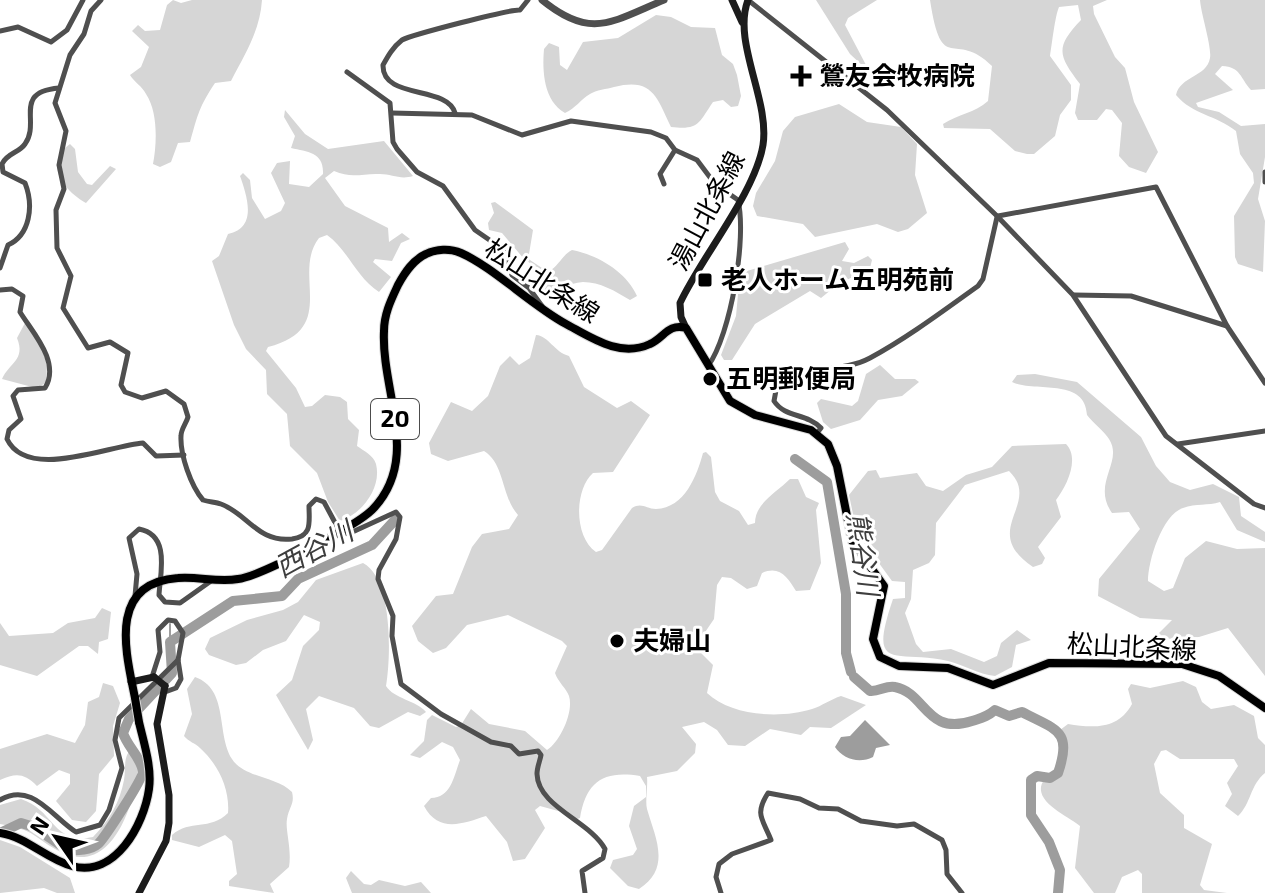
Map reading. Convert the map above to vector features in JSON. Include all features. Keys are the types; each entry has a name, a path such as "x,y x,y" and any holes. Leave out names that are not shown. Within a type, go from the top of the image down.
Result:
{"main road":[{"name":"湯山北条線","path":"672,328 681,317 683,296 738,200 759,159 763,143 744,28 732,0"},
{"name":"湯山北条線","path":"744,28 748,0"},
{"name":"松山北条線","path":"162,580 212,580 253,575 362,519 380,500 397,466 397,438 384,329 389,305 409,267 428,252 451,250 460,253 547,314 607,346 624,349 652,343 672,328 686,328"},
{"path":"681,317 723,394 738,407 817,433"},
{"name":"松山北条線","path":"817,433 835,459 852,541 884,586 873,639 876,652 885,661 899,666 940,666 993,685 1049,663 1182,664 1209,671 1265,708"},
{"path":"0,833 16,837 75,867 97,866 117,855 134,831 149,789 149,767 124,640 127,616 134,601 162,580"},
{"path":"131,682 153,677 165,689 157,724 169,795 169,823 166,841 139,893"}],"street":[{"path":"0,31 18,27 51,42 67,30 83,0"},
{"path":"101,0 91,11 84,34 70,55 55,103 66,131 59,165 64,189 56,210 57,248 71,276 63,302 65,313 88,348 110,342 128,353 121,385 125,392 137,398 166,391 184,404 188,417 181,434 184,455 194,487 203,500 226,506 268,537 295,538 307,532 311,525 309,506 316,499 324,502 339,530 348,534 363,530 390,512 400,517 396,539 379,570 378,579 393,616 392,636 401,684 441,714 491,742 511,746 519,754 538,751 541,755 537,770 541,786 557,809 571,814 605,849 603,858 582,871 585,893"},
{"path":"455,113 448,102 394,84 386,77 383,65 390,53 412,36 520,10 528,0"},
{"path":"542,0 574,22 600,26 664,0"},
{"path":"748,0 887,110 997,216 1073,295 1158,426 1254,504 1265,508"},
{"path":"347,72 384,97 392,113 393,142 408,164 443,186 475,230 504,250 512,275 529,288 547,314"},
{"path":"0,268 8,245 19,241 26,231 29,195 25,183 3,172 3,159 27,141 32,127 28,111 31,101 44,91 59,88"},
{"path":"392,113 472,115 522,135 532,135 571,121 605,124 660,135 675,150 697,160 715,184 738,200 743,219 731,316 707,367"},
{"path":"664,184 660,174 675,150"},
{"path":"1265,172 1265,182"},
{"path":"997,216 1156,187 1227,326 1265,383"},
{"path":"817,433 821,428 816,422 780,411 774,401 777,385 794,373 826,372 868,359 978,286 983,279 997,216"},
{"path":"0,290 12,289 23,296 20,312 41,338 50,379 45,388 18,390 13,396 21,419 9,430 7,439 21,456 28,460 73,458 139,443 161,457 184,455"},
{"path":"1073,295 1131,296 1227,326"},
{"path":"1177,444 1265,431"},
{"path":"134,601 137,574 129,538 134,532 145,530 159,546 164,566 159,595 171,604 184,601 212,580"},
{"path":"153,677 160,652 158,630 168,620 178,623 183,633 176,662 181,679 176,688 165,689"},
{"path":"0,800 16,794 28,796 50,808 76,832 100,825 122,768 115,740 119,718 176,662"},
{"path":"721,893 716,877 719,864 732,854 771,840 758,818 760,806 768,793 800,799 819,808 838,809 861,821 897,826 914,824 942,840 946,850 947,874 962,893"}],"shaded area":[{"path":"173,0 181,3 192,0 262,0 255,32 231,81 215,83 205,98 190,142 178,143 171,162 160,167 153,164 156,137 153,110 144,91 130,75 141,67 149,47 132,31 138,25 145,31 160,30 167,5"},
{"path":"816,0 877,0 848,18 845,25 866,65 864,67 850,54"},
{"path":"930,0 1107,0 1093,6 1094,14 1115,57 1125,68 1134,102 1158,152 1146,173 1129,167 1119,156 1122,123 1112,110 1106,109 1097,120 1078,120 1075,113 1080,84 1062,52 1066,38 1081,20 1078,5 1059,7 1055,23 1050,56 1071,85 1071,100 1060,115 1055,136 1034,154 1027,154 1015,151 990,129 944,128 943,124 988,101 992,66 979,55 945,45 939,38"},
{"path":"1200,0 1265,0 1265,89 1251,90 1237,71 1222,66 1215,74 1233,90 1196,103 1198,107 1219,112 1241,126 1265,124 1265,157 1258,199 1265,221 1263,272 1238,264 1235,257 1234,216 1254,183 1253,173 1240,154 1236,131 1190,107 1176,95 1183,84 1204,69 1210,58"},
{"path":"656,15 671,17 691,27 715,28 722,55 733,64 737,75 741,96 738,106 731,107 723,100 713,102 697,124 671,127 652,92 637,85 627,85 592,93 565,113 558,108 549,94 544,76 544,49 549,43 559,47 560,65 567,70 583,42 618,38"},
{"path":"839,104 867,122 901,127 917,144 915,175 927,213 908,229 898,232 877,224 815,237 803,224 757,216 753,206 756,193 775,161 783,131 795,117"},
{"path":"285,110 305,134 328,149 384,141 413,176 352,175 334,171 325,178 345,206 388,228 389,242 402,233 410,239 401,243 392,261 375,259 373,262 391,277 379,292 364,279 334,241 327,235 319,238 312,252 308,314 302,327 290,339 268,347 266,351 296,388 305,407 312,406 325,395 340,397 347,402 348,419 359,430 357,446 376,464 376,482 368,499 356,513 340,521 328,502 317,473 290,446 287,414 267,394 266,370 246,349 234,325 212,261 219,256 228,234 237,231 247,218 247,202 240,176 243,173 250,180 252,198 265,219 281,211 285,203 271,173 277,163 290,161 289,184 309,187 323,174 318,157 291,148 295,136 284,117"},
{"path":"70,144 75,149 78,172 87,184 92,185 110,166 116,169 86,203 64,184 57,168 62,152"},
{"path":"495,202 533,230 530,260 548,272 572,250 582,252 618,272 637,296 630,300 589,282 576,283 549,293 535,291 532,285 535,279 546,277 546,274 524,259 502,233 489,230 488,223 494,213 491,203"},
{"path":"845,242 849,249 842,261 854,263 868,256 872,260 870,268 837,285 821,298 810,291 755,324 732,360 724,360 721,355 736,316 740,273"},
{"path":"25,323 39,343 47,366 46,383 36,388 2,379 18,356 17,338"},
{"path":"536,335 569,356 584,387 617,408 631,401 650,415 613,472 593,473 582,490 580,525 589,545 596,552 602,550 632,508 666,507 682,497 706,452 711,457 715,492 720,501 739,511 748,525 755,523 763,504 790,479 798,479 806,497 819,503 816,510 821,563 810,590 796,591 786,577 774,571 762,573 757,586 747,589 731,578 722,577 717,585 714,619 695,647 713,665 707,693 729,707 756,713 799,712 841,696 866,705 831,728 810,727 801,735 770,729 745,746 728,745 717,730 704,722 682,727 696,744 695,753 677,771 647,777 646,806 657,841 658,862 649,881 639,889 628,886 610,868 613,860 633,855 637,849 629,826 634,806 646,797 646,786 640,776 616,775 598,781 587,795 580,818 574,820 569,814 540,806 535,810 545,828 525,859 513,861 507,842 486,816 461,823 444,823 430,815 424,806 451,785 460,760 453,747 442,742 420,758 410,755 424,741 427,720 432,715 456,727 461,725 471,709 489,724 525,731 547,750 557,740 568,718 569,696 555,673 567,646 562,641 508,615 467,625 446,648 433,653 418,641 412,626 436,596 453,594 472,547 482,534 509,529 518,515 508,499 496,464 484,451 448,461 431,454 429,443 451,402 472,411 488,396 500,366 510,356 519,365 530,358"},
{"path":"880,365 895,379 915,379 919,382 902,396 878,400 860,420 831,429 823,422 817,403 821,399 852,406 858,401 866,374"},
{"path":"1035,374 1077,382 1141,437 1156,466 1170,482 1190,490 1213,484 1239,497 1241,516 1265,532 1265,542 1237,530 1220,502 1183,508 1175,512 1163,529 1154,551 1148,581 1164,591 1173,588 1185,558 1206,541 1237,549 1265,548 1265,676 1228,628 1199,637 1163,639 1158,634 1172,620 1140,618 1098,596 1099,579 1140,529 1129,512 1112,513 1106,502 1106,482 1113,456 1109,439 1087,415 1078,395 1057,388 1012,382 1017,375"},
{"path":"1066,444 1072,464 1056,500 1061,517 1038,547 1045,558 1042,564 1033,567 1018,554 1011,541 1010,529 1019,495 1018,483 1009,471 965,485 936,523 935,555 929,563 913,570 911,599 905,613 916,644 923,652 951,649 984,662 997,656 1001,643 1017,630 1031,640 1016,645 1012,667 995,676 948,661 891,654 885,649 883,639 893,599 905,598 905,582 892,581 857,533 849,495 868,471 876,470 880,478 917,473 926,486 943,491 966,475 992,467 1012,446"},
{"path":"363,563 373,572 385,601 389,639 386,686 426,712 420,716 408,712 379,728 370,726 354,708 319,696 306,709 313,740 308,750 276,695 292,680 303,646 319,630 320,622 304,615 286,641 263,650 246,663 236,665 209,655 205,649 210,638 247,620 283,610 298,602 316,580"},
{"path":"102,608 111,612 108,639 99,642 98,654 88,646 79,646 37,676 0,665 0,623 9,636 53,633 68,623 95,618"},
{"path":"195,677 213,691 227,749 237,765 292,792 287,823 289,867 270,884 274,893 229,886 229,881 237,874 232,841 225,835 199,847 172,840 172,835 179,830 214,822 228,813 225,786 217,769 198,746 184,736 192,714 187,689"},
{"path":"1183,681 1196,687 1202,702 1211,709 1234,705 1254,716 1258,738 1265,745 1265,773 1238,816 1225,806 1232,794 1227,783 1238,766 1234,759 1180,759 1166,750 1161,751 1154,764 1160,793 1184,815 1184,828 1212,844 1200,885 1204,890 1227,893 1142,893 1142,874 1138,870 1122,877 1115,893 1094,893 1075,868 1080,826 1053,808 1042,795 1044,780 1065,755 1060,730 1068,724 1096,726 1120,719 1132,704 1128,689 1131,684 1150,688"},
{"path":"103,683 113,686 120,703 113,726 114,756 99,774 96,811 86,822 72,820 56,801 70,784 70,774 59,770 37,786 20,776 0,780 0,749 47,734 75,743 85,725 88,702 99,697"},
{"path":"865,720 890,745 876,748 873,757 868,759 847,757 835,747 841,737 850,736"},
{"path":"131,750 139,760 127,813 119,830 95,854 79,857 61,852 28,832 0,824 0,805 21,799 41,811 61,832 80,838 93,837 117,803 126,759"},
{"path":"0,840 20,847 70,878 75,893 57,893 44,888 0,893"},
{"path":"351,871 364,884 371,885 379,880 405,886 421,882 431,893 352,893 346,878"}],"waterway":[{"name":"熊谷川","path":"795,459 827,482 846,594 846,653 851,672"},
{"name":"西谷川","path":"0,833 21,823 34,827 68,850 84,850 98,844 142,776 140,762 123,733 129,719 172,673 170,642 233,601 282,596 298,579 372,545 395,520"},
{"path":"170,624 170,642"},
{"name":"熊谷川","path":"854,677 870,691 892,687 905,691 945,723 972,721 995,710 1009,716 1022,712 1058,733 1063,748 1058,773 1050,778 1037,776 1031,780 1031,815 1049,842 1060,870 1058,893"}],"place":[{"name":"鶯友会牧病院","path":"801,76"},
{"name":"老人ホーム五明苑前","path":"705,280"},
{"name":"五明郵便局","path":"710,379"},
{"name":"夫婦山","path":"617,641"}]}
